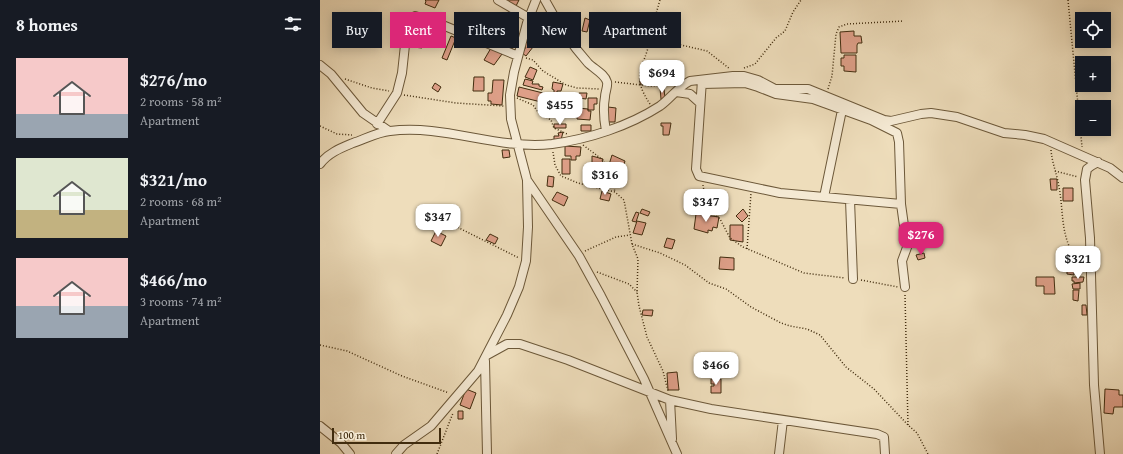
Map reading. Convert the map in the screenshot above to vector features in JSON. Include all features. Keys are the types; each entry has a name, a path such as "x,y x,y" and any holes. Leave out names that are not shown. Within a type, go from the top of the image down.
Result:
{"street":[{"path":"498,0 527,17"},
{"path":"531,12 536,0"},
{"path":"545,0 561,29 573,45 589,64 604,76 607,84 604,106 606,131"},
{"path":"377,124 397,93 402,73 405,45 413,18 415,16 440,24 518,56"},
{"path":"396,454 404,445 431,426 478,371 507,316 519,287 526,261 528,227 527,180 517,145 510,106 510,95 514,72 527,25"},
{"path":"320,65 331,74 363,113 389,131"},
{"path":"702,82 734,74 752,78 775,89 803,88 825,95 884,120 895,120 931,113 957,117 1004,133 1035,137 1051,142 1098,162 1117,172 1123,178"},
{"path":"320,164 338,150 389,131 443,132 490,142 517,145 552,144 606,131 644,115 690,81 751,84 776,94 813,99 871,120 897,133 899,142 901,204 904,233 909,242 902,261 905,288"},
{"path":"702,82 696,169 699,176 780,193 901,204"},
{"path":"676,92 690,94 700,102"},
{"path":"824,197 842,110"},
{"path":"1098,162 1087,169 1086,180 1090,238 1094,385 1100,454"},
{"path":"527,180 586,268 650,392 674,452"},
{"path":"850,200 853,279"},
{"path":"486,357 507,344 520,344 568,360 670,400 711,409 877,434 884,437 885,454"},
{"path":"486,357 487,454"},
{"path":"670,400 674,452"},
{"path":"779,454 783,420"},
{"path":"320,426 341,443 350,454"}],"path":[{"path":"657,12 660,0"},
{"path":"681,45 707,51 734,74 758,61 776,38 785,31 793,12 801,0"},
{"path":"1068,0 1083,155"},
{"path":"825,95 832,76 836,34 839,27 847,24 904,21"},
{"path":"648,48 640,70 640,85 654,109"},
{"path":"518,56 533,60 543,71 566,85 577,88 606,90"},
{"path":"604,76 616,82 640,85 650,86 684,84"},
{"path":"343,78 372,88 456,103 510,106"},
{"path":"510,95 533,105 538,112 551,120 554,128 565,132 605,161 608,166 614,192"},
{"path":"320,126 336,134 354,136"},
{"path":"1051,142 1054,171 1060,191 1065,233 1070,248"},
{"path":"552,144 555,164 561,176 578,183 614,192 624,200 632,244 639,264 637,292 639,306 647,337 663,372 670,400"},
{"path":"1054,171 1077,176 1086,180"},
{"path":"699,176 703,187 707,209 720,219 730,238 747,249 804,273 853,279 905,288 908,425"},
{"path":"747,249 751,210 751,188"},
{"path":"439,218 526,261"},
{"path":"579,256 592,246 630,235"},
{"path":"632,244 660,253 681,263 709,283 726,289 751,307 781,323 807,329 820,335 846,367 874,389 919,435 928,454"},
{"path":"586,268 629,284 637,292"},
{"path":"320,345 346,351 402,376 456,395"},
{"path":"437,454 454,408"}],"building":[{"path":"425,0 439,0 435,8 425,4"},
{"path":"508,0 519,0 515,8 506,4"},
{"path":"585,18 589,20 587,32 582,31"},
{"path":"854,31 854,36 861,36 862,43 858,43 857,45 857,53 841,53 840,32"},
{"path":"451,36 454,37 454,43 447,60 442,58"},
{"path":"526,42 527,48 532,48 526,56 522,53 526,47 524,45"},
{"path":"491,48 502,54 494,65 484,60"},
{"path":"844,55 856,55 856,72 844,71 844,66 841,66 841,58 844,58"},
{"path":"530,67 537,70 533,80 525,77"},
{"path":"474,77 484,77 484,91 473,91"},
{"path":"525,79 533,81 532,84 539,84 539,86 543,87 542,90 523,85"},
{"path":"640,79 648,79 648,84 640,84"},
{"path":"493,80 504,80 502,105 491,104 491,101 488,101 488,93 492,93"},
{"path":"553,82 563,84 561,91 554,93 554,90 552,89"},
{"path":"435,83 441,87 438,92 432,88"},
{"path":"519,87 543,93 541,102 517,96"},
{"path":"660,88 664,88 665,99 661,99"},
{"path":"579,93 587,93 586,99 579,98"},
{"path":"588,98 597,98 597,104 594,104 594,110 588,110"},
{"path":"608,107 616,108 615,122 607,122"},
{"path":"578,108 588,109 588,111 591,111 590,120 577,119"},
{"path":"661,123 671,123 669,135 663,135 663,126 661,126"},
{"path":"554,124 566,124 566,128 554,128"},
{"path":"581,125 591,125 591,131 581,131"},
{"path":"563,132 561,140 554,140 554,136 559,136 558,133"},
{"path":"565,146 581,147 580,156 576,156 576,160 571,160 571,156 565,156"},
{"path":"502,150 509,150 510,157 503,158"},
{"path":"612,155 625,161 622,171 614,169 613,171 608,168"},
{"path":"592,156 603,159 602,166 592,163"},
{"path":"562,159 570,159 570,174 562,174"},
{"path":"548,176 554,177 553,187 547,186"},
{"path":"1050,179 1057,179 1057,190 1051,190"},
{"path":"1063,188 1073,188 1073,201 1063,201"},
{"path":"602,191 611,194 609,201 600,199"},
{"path":"557,192 568,197 564,206 552,200"},
{"path":"642,209 650,212 648,216 640,213"},
{"path":"743,209 748,216 742,222 736,216"},
{"path":"636,212 639,213 636,222 632,221"},
{"path":"696,214 719,217 717,228 713,227 712,231 708,230 708,233 694,229"},
{"path":"637,221 646,223 642,235 633,233"},
{"path":"730,225 743,225 743,242 730,240"},
{"path":"436,231 446,236 441,246 431,241"},
{"path":"490,234 498,238 495,244 486,240"},
{"path":"667,238 675,240 672,249 664,247"},
{"path":"924,253 925,258 918,260 916,255"},
{"path":"720,257 734,258 734,270 719,269"},
{"path":"1073,257 1079,257 1079,263 1073,263"},
{"path":"1067,265 1074,265 1074,275 1067,274"},
{"path":"1036,277 1054,277 1055,294 1044,294 1044,286 1036,286"},
{"path":"1072,277 1084,277 1083,282 1074,283 1074,281 1072,281"},
{"path":"1080,283 1080,289 1073,289 1072,284"},
{"path":"1073,290 1079,290 1078,301 1073,300"},
{"path":"1082,305 1086,305 1087,315 1082,315"},
{"path":"643,310 653,310 652,316 642,315"},
{"path":"677,372 679,390 668,390 667,373"},
{"path":"711,379 721,379 721,393 711,393 711,386 714,386 714,384 711,384"},
{"path":"466,389 476,393 470,409 460,405"},
{"path":"1105,389 1119,390 1119,395 1123,395 1123,407 1114,407 1113,414 1104,413"},
{"path":"458,411 463,411 463,419 458,419"}]}
